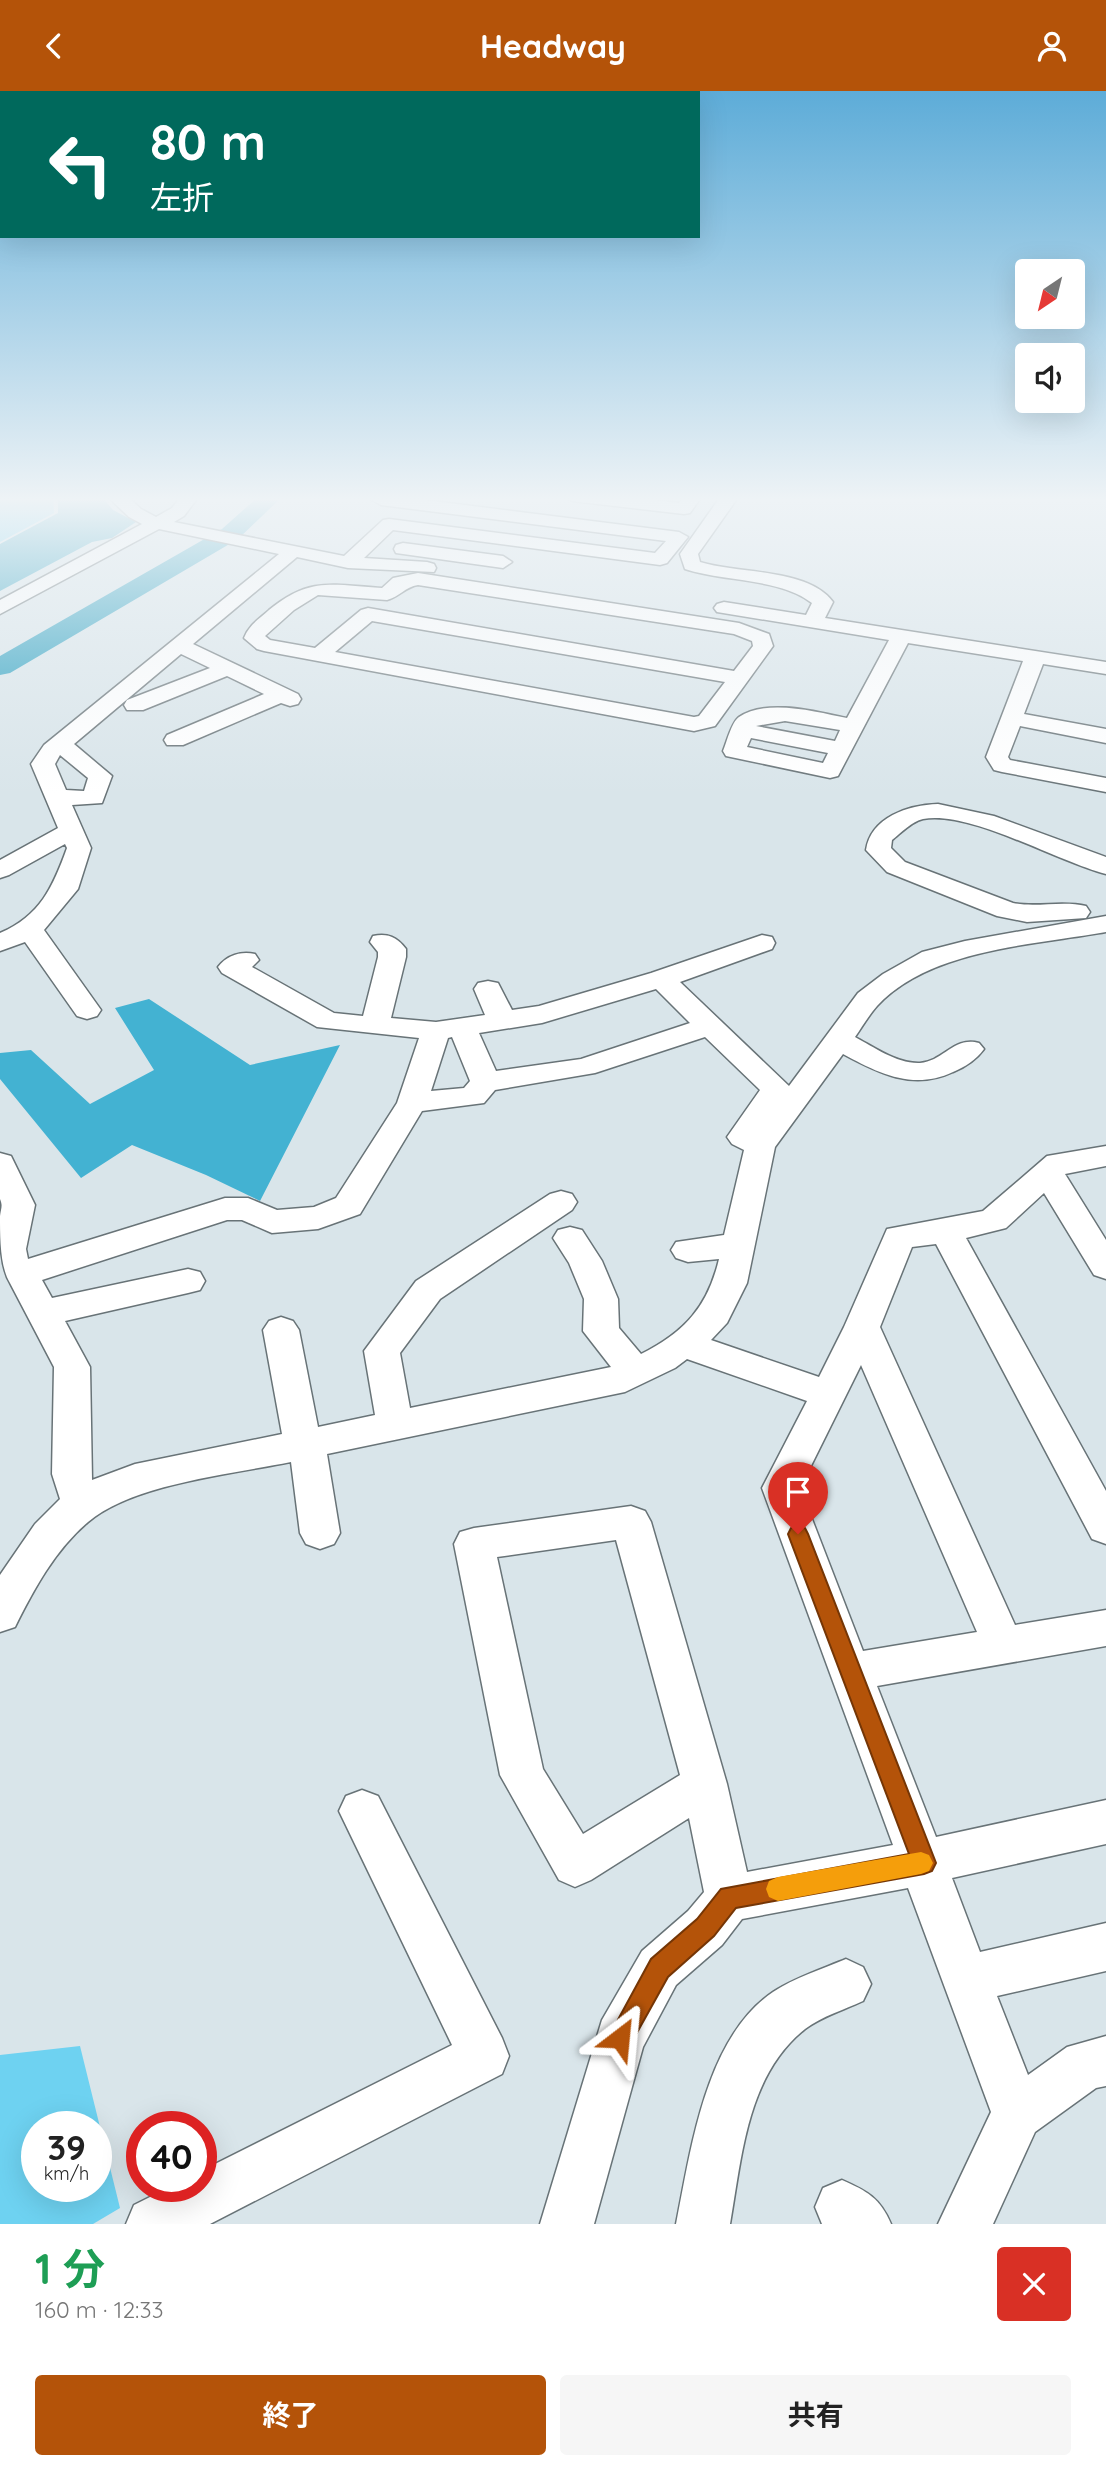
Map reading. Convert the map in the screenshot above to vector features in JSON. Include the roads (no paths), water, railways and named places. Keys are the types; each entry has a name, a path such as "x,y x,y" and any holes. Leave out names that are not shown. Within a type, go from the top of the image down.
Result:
{"street":[{"path":"0,608 23,596"},
{"path":"0,943 30,930 65,889 79,848 43,764 60,744 128,699 180,645 236,596"},
{"path":"282,596 236,633 264,645 318,656 694,724 708,721 763,646 762,638 752,632 530,596"},
{"path":"264,645 254,638 257,630 304,596"},
{"path":"661,596 902,635 1031,667 1106,668"},
{"path":"813,621 823,602 817,596"},
{"path":"518,691 593,606"},
{"path":"318,656 368,614 556,647 737,683 766,694 858,719"},
{"path":"858,719 772,714 746,722 743,730 842,749 858,719 902,635"},
{"path":"128,699 177,742 285,697 180,645"},
{"path":"1031,667 1052,682"},
{"path":"1031,667 997,757 1002,765 1106,785"},
{"path":"128,699 228,668"},
{"path":"1012,718 1106,736"},
{"path":"58,797 94,799 100,776 60,744"},
{"path":"1106,866 967,815 941,811 905,817 880,838 878,850 896,867 1006,910 1046,914 1106,909"},
{"path":"0,870 72,830"},
{"path":"0,1614 9,1568 36,1552 90,1499 135,1479 625,1378 662,1359 683,1344 715,1314 730,1283 760,1146 868,999 893,979 932,958 965,949 1106,924"},
{"path":"30,930 86,1010"},
{"path":"375,1025 392,957 392,949 383,942"},
{"path":"245,960 232,967 327,1021 449,1029 541,1014 755,949"},
{"path":"661,979 776,1089 743,1137 760,1146"},
{"path":"488,989 502,1020"},
{"path":"409,1087 474,1096 486,1082 585,1067 710,1026"},
{"path":"449,1029 486,1082"},
{"path":"23,1276 36,1267 74,1262 89,1253 225,1209 248,1209 272,1222 318,1218 348,1206 355,1178 409,1087 449,1029"},
{"path":"839,1040 897,1070 915,1073 936,1071 952,1063 969,1049"},
{"path":"1017,2114 781,1488 862,1327 899,1237 946,1231 994,1220 1058,1163 1106,1156"},
{"path":"0,1163 19,1205 9,1249 12,1263 23,1276 72,1367 71,1474 82,1506"},
{"path":"1048,1173 1106,1267"},
{"path":"395,1425 382,1351 428,1290 561,1202"},
{"path":"946,1231 1106,1528"},
{"path":"569,1238 585,1261 601,1299 601,1331 635,1372"},
{"path":"688,1250 738,1245"},
{"path":"43,1313 188,1282"},
{"path":"862,1327 1003,1644"},
{"path":"281,1330 320,1533"},
{"path":"683,1344 828,1394"},
{"path":"705,1784 575,1864 522,1775 474,1544 631,1522 705,1784 729,1898"},
{"path":"849,1672 1106,1628"},
{"path":"153,2224 484,2056 362,1811"},
{"path":"567,2224 620,2038 659,1968 705,1928 729,1898 924,1863 1106,1822"},
{"path":"967,1979 1106,1947"},
{"path":"703,2224 719,2145 735,2089 754,2046 787,2012 846,1984"},
{"path":"964,2224 1017,2114 1086,2065 1106,2061"}],"waterway":[{"path":"0,667 124,596"}]}
